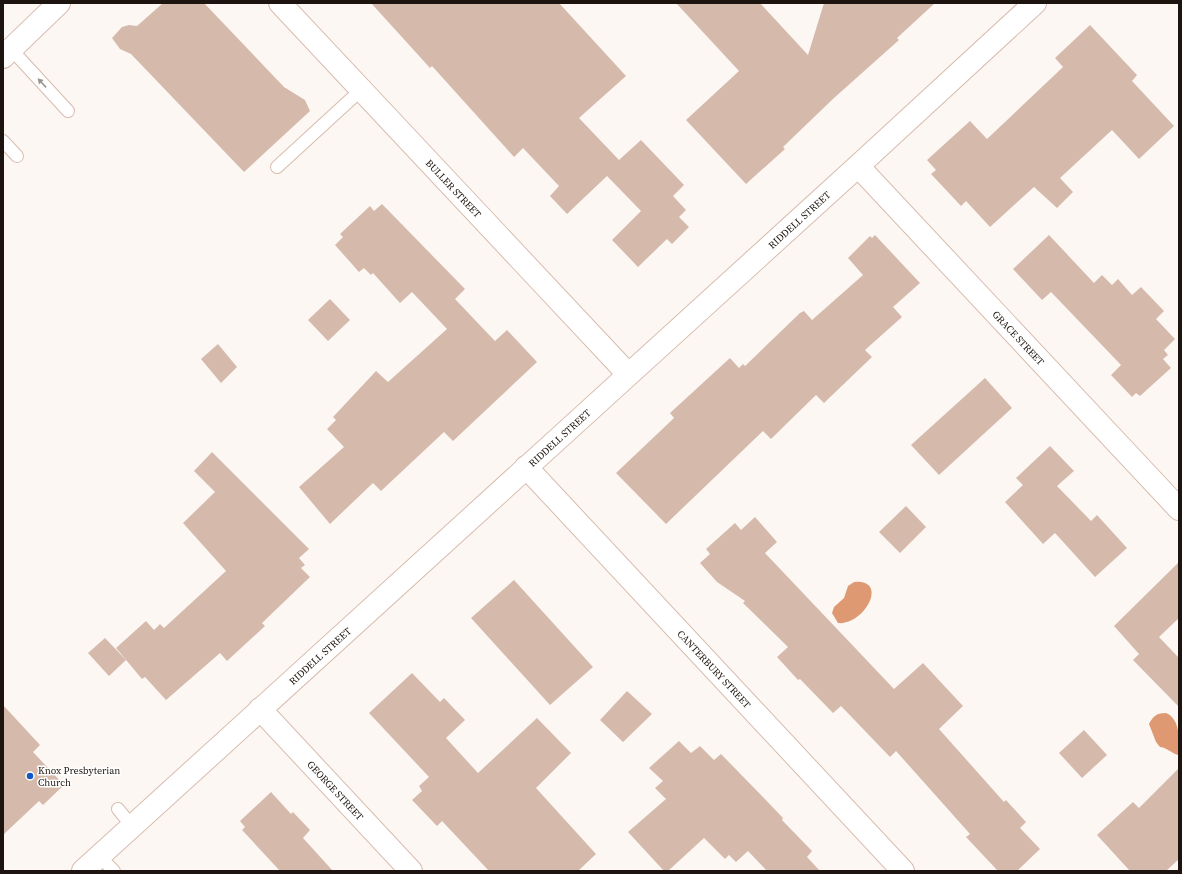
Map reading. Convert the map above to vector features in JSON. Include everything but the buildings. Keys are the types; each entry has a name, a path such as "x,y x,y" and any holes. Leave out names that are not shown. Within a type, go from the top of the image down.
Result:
{"street":[{"path":"7,53 59,3"},
{"name":"BULLER STREET","path":"280,3 628,374"},
{"name":"RIDDELL STREET","path":"83,871 106,864 132,826 858,166 1035,3"},
{"name":"GRACE STREET","path":"858,166 1179,509"},
{"name":"CANTERBURY STREET","path":"526,467 903,871"},
{"name":"GEORGE STREET","path":"260,709 411,871"}],"lane":[{"path":"7,53 68,111"},
{"path":"277,167 362,89"},
{"path":"3,141 17,156"},
{"path":"118,809 132,826"}],"shaded area":[{"path":"854,582 865,583 870,588 872,594 869,602 864,611 857,617 848,622 838,623 832,613 834,607 844,598 848,586"},
{"path":"1166,713 1171,716 1177,725 1179,755 1160,747 1156,742 1149,724 1156,716"}],"place":[{"name":"Knox Presbyterian Church","path":"30,776"}]}
